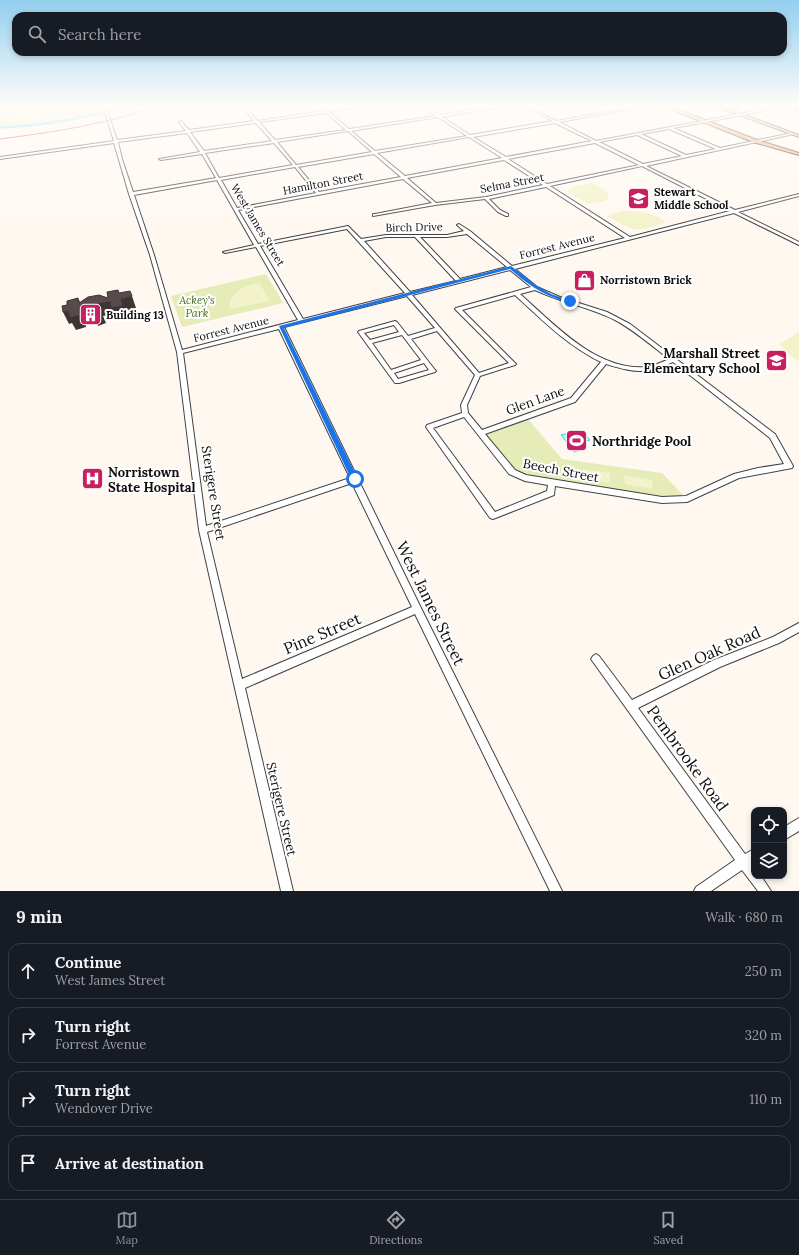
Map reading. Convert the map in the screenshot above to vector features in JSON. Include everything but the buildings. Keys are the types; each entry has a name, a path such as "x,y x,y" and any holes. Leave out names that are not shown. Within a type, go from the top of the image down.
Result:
{"main road":[{"path":"774,147 799,154"}],"street":[{"path":"0,158 83,147"},
{"name":"Sterigere Street","path":"117,147 131,194 152,255 180,352 203,530 287,891"},
{"name":"West James Street","path":"198,147 301,321"},
{"path":"161,159 244,147"},
{"path":"278,147 318,193"},
{"path":"368,147 435,204"},
{"path":"131,194 407,147"},
{"path":"486,147 629,238"},
{"name":"Hamilton Street","path":"236,209 571,147"},
{"path":"604,147 799,244"},
{"path":"665,147 685,156"},
{"path":"713,147 719,149"},
{"name":"Selma Street","path":"375,215 435,204 486,198 730,147"},
{"name":"Forrest Avenue","path":"180,352 799,195"},
{"path":"486,198 499,211 506,215"},
{"path":"459,225 535,288 550,295 592,307 615,317 628,325 673,360"},
{"path":"224,252 348,226 478,375"},
{"name":"Birch Drive","path":"361,240 386,236 447,236 468,232"},
{"path":"416,236 459,281"},
{"path":"792,241 799,239"},
{"path":"535,288 458,309 513,364 478,375 464,405 465,414 429,426 493,516 551,493 552,483"},
{"path":"516,293 577,347 605,361 618,366 645,370 673,360"},
{"path":"395,323 433,372 397,382 369,342 361,332 395,323"},
{"name":"West James Street","path":"281,327 416,609 556,891"},
{"path":"369,342 438,329"},
{"name":"Beech Street","path":"465,414 512,472 525,478 552,483 662,500 687,499 737,476 758,470 789,466 773,436 673,360"},
{"path":"390,372 425,361"},
{"name":"Glen Lane","path":"480,432 573,400 605,361"},
{"path":"203,530 355,479"},
{"name":"Pine Street","path":"239,685 416,609"},
{"name":"Glen Oak Road","path":"631,706 717,663 776,640 799,627"},
{"name":"Pembrooke Road","path":"596,659 749,858"},
{"path":"787,832 799,824"},
{"path":"700,891 749,858"},
{"name":"Pembrooke Road","path":"756,879 765,891"}],"green space":[{"path":"592,183 606,190 609,194 608,198 604,201 588,204 568,192 569,188"},
{"path":"621,211 645,212 666,222 648,228 636,229 630,228 607,216"},
{"name":"Ackey's Park","path":"266,274 283,303 182,327 171,296"},
{"path":"259,283 270,301 230,309 230,301 238,291 250,285"},
{"path":"799,332 799,362 788,354 779,344"},
{"path":"526,417 562,459 662,473 687,499 662,500 552,483 512,472 480,433"},
{"path":"583,469 610,473 610,483 583,478"},
{"path":"624,475 652,480 653,489 625,484"}],"water":[{"name":"Northridge Pool","path":"574,432 579,437 586,436 590,440 582,442 587,448 574,452 561,435"}],"place":[{"name":"Stewart Middle School","path":"638,198"},
{"name":"Norristown Brick","path":"585,280"},
{"name":"Building 13","path":"91,315"},
{"name":"Marshall Street Elementary School","path":"776,360"},
{"name":"Northridge Pool","path":"576,441"},
{"name":"Norristown State Hospital","path":"93,479"}],"route":[{"path":"355,479 281,327 511,268 535,288 550,295 570,301"}]}
